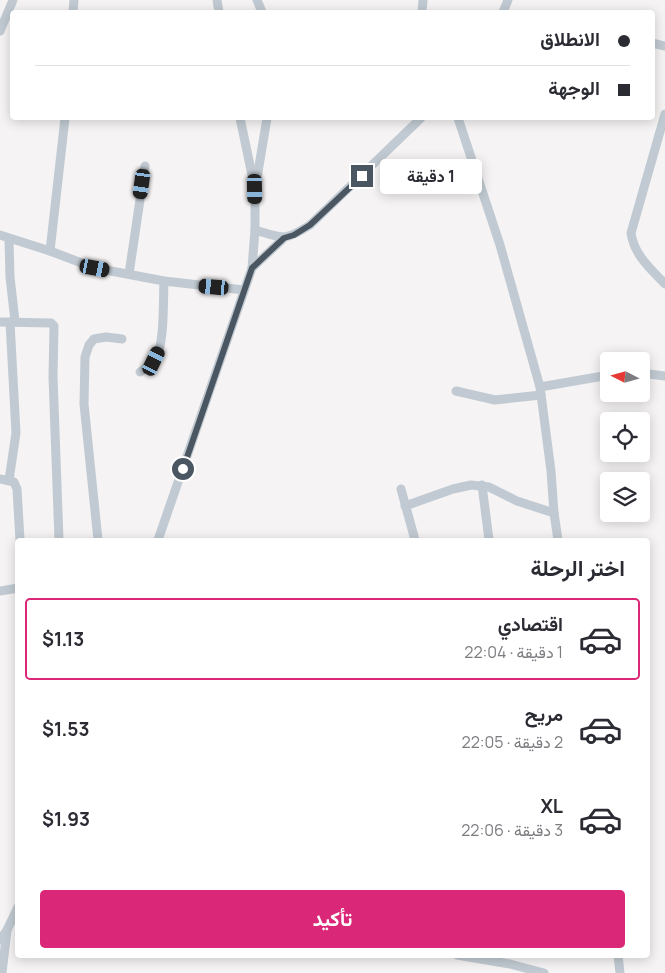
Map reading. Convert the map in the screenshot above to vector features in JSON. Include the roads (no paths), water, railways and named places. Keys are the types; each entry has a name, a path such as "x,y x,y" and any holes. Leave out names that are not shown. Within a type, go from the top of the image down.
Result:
{"street":[{"path":"0,31 13,0"},
{"path":"665,114 631,233 637,253 665,284"},
{"path":"50,251 65,120"},
{"path":"240,120 255,189"},
{"path":"159,538 252,268 255,230 255,189 267,120"},
{"path":"252,268 284,238 294,235 310,225 418,120"},
{"path":"459,120 500,245 540,391 558,538"},
{"path":"129,274 145,166"},
{"path":"255,230 284,238"},
{"path":"20,538 17,489 14,482 5,480 16,433 10,277 2,235 95,268 164,281 244,290"},
{"path":"140,372 154,361 159,352 164,281"},
{"path":"0,322 50,323 54,326 53,377 59,538"},
{"path":"98,538 84,404 85,357 89,345 94,338 122,339"},
{"path":"650,374 665,376"},
{"path":"456,391 495,400 600,377"},
{"path":"405,506 453,489 471,485 482,485 518,501 554,513"},
{"path":"482,485 489,538"},
{"path":"401,489 414,538"},
{"path":"0,591 15,588"},
{"path":"0,940 15,913"},
{"path":"2,973 7,930"},
{"path":"475,958 510,964 544,973"},
{"path":"618,958 620,973"}]}
